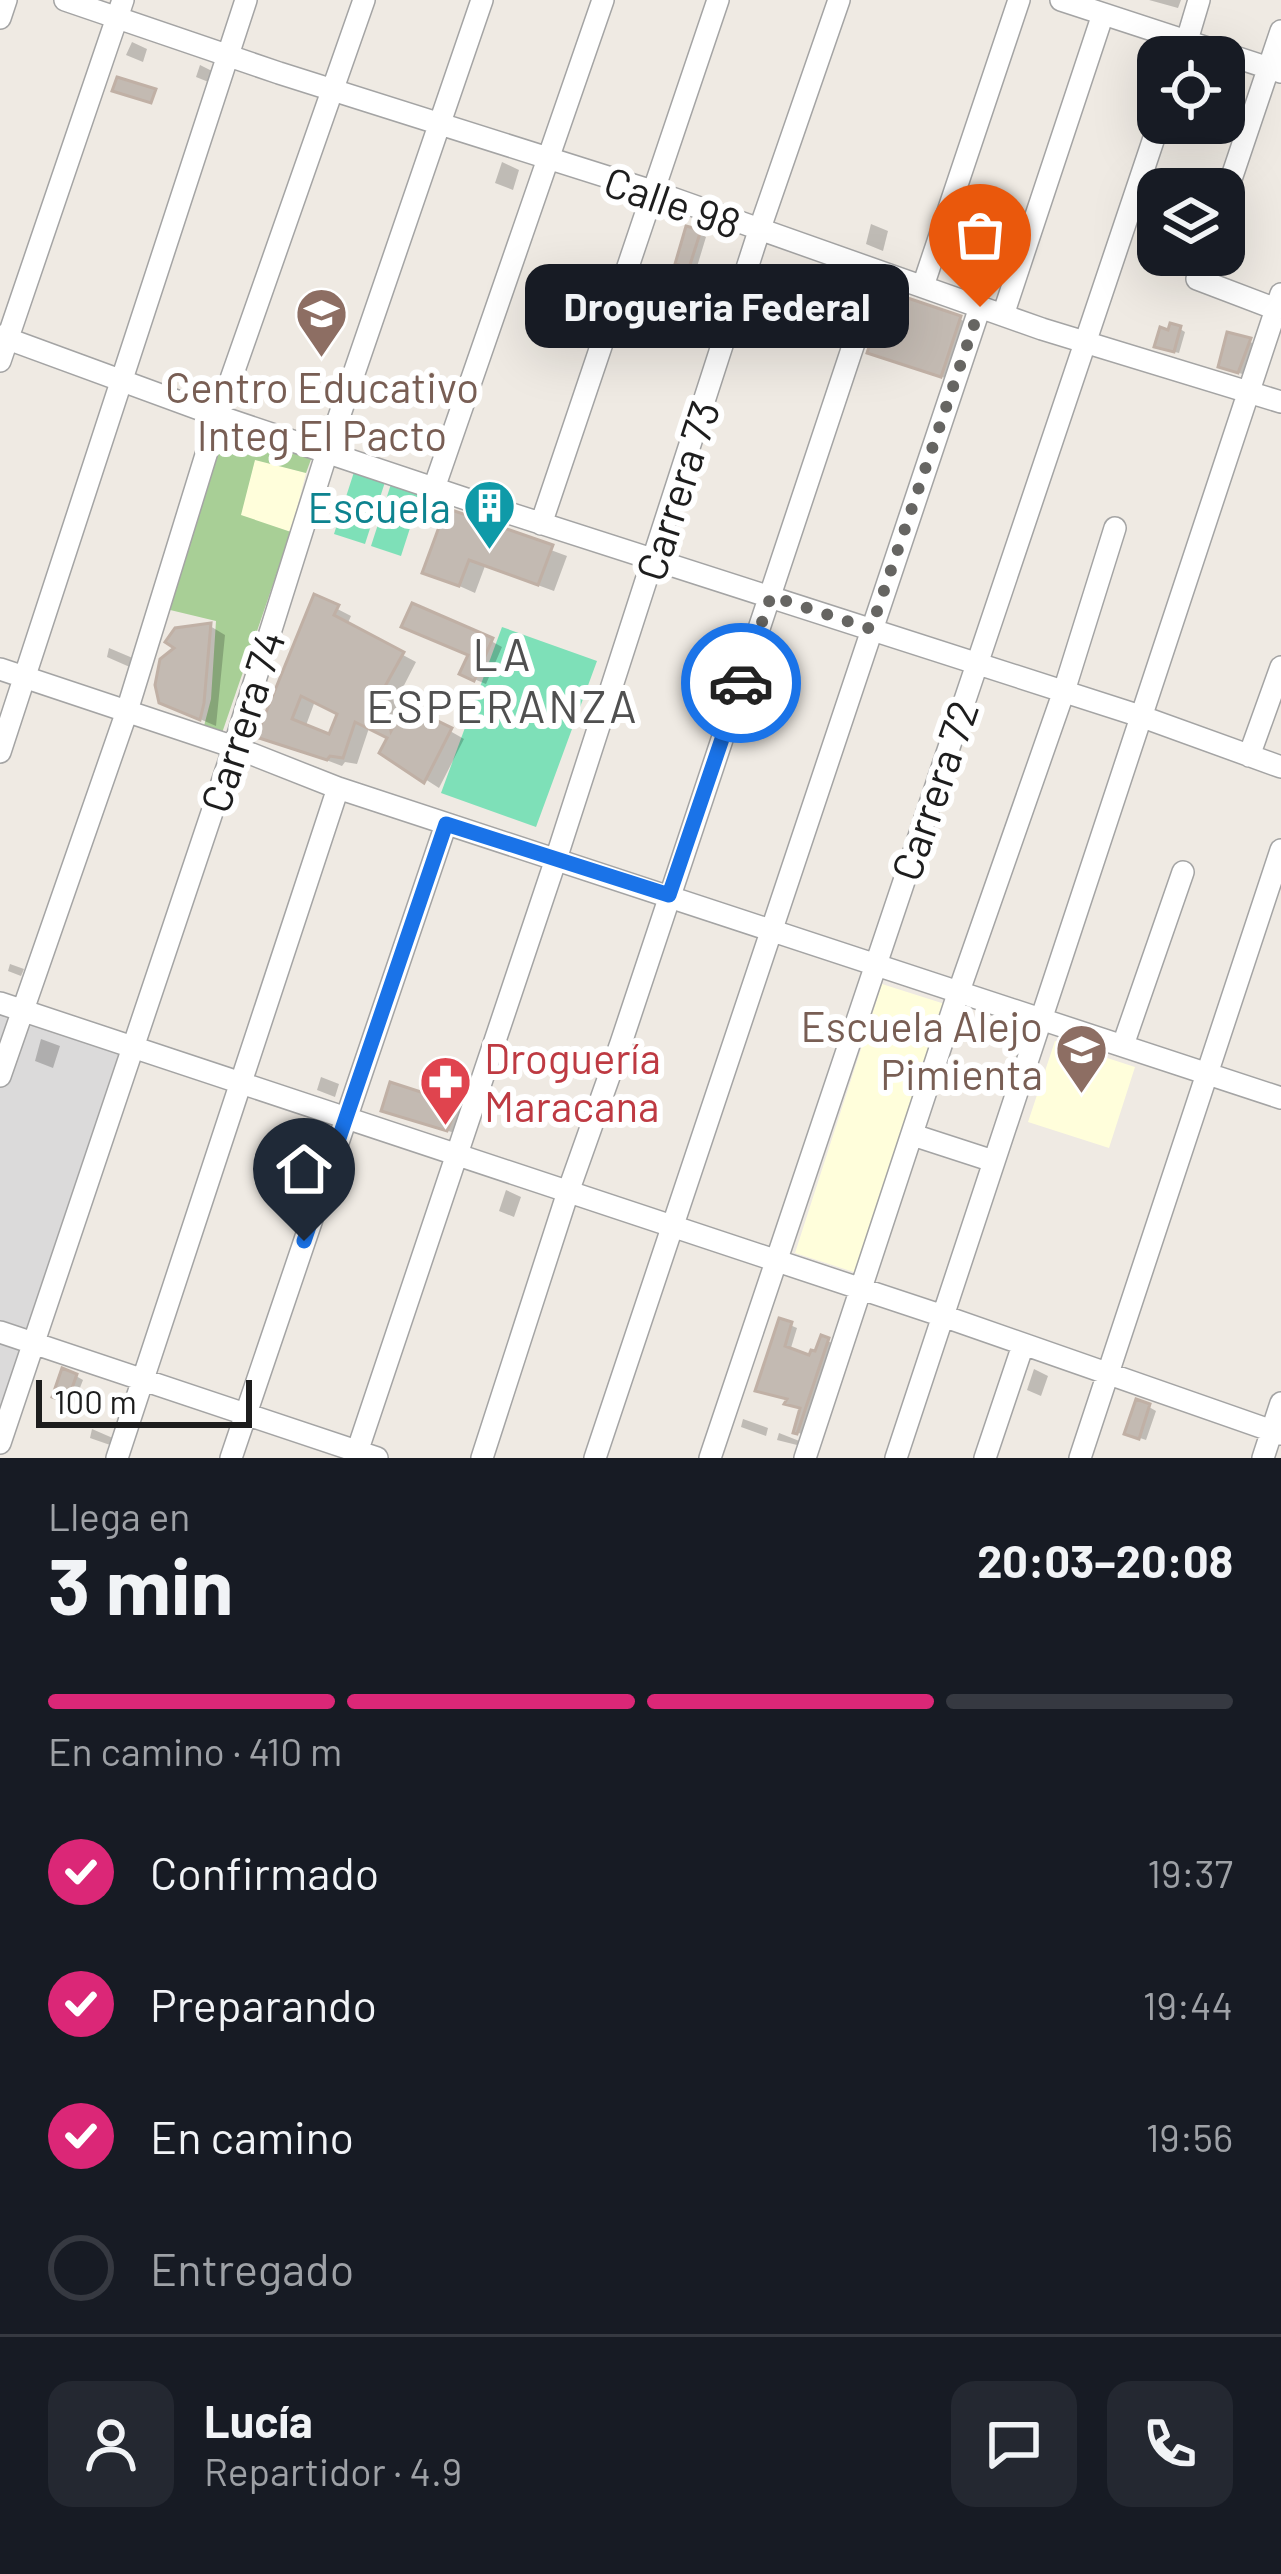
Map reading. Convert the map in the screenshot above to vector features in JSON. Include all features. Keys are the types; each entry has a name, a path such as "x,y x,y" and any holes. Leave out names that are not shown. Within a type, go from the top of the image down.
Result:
{"street":[{"path":"0,18 6,0"},
{"name":"Calle 98","path":"65,0 120,9 228,56 652,191 980,307 1281,402"},
{"path":"0,752 246,0"},
{"path":"0,1076 10,1006 127,713 218,416 364,0"},
{"name":"Carrera 74","path":"0,1443 234,747 327,452 482,0"},
{"path":"434,488 603,0"},
{"path":"541,524 718,0"},
{"name":"Carrera 73","path":"363,1456 759,231 839,0"},
{"path":"923,286 1018,0"},
{"path":"1061,0 1152,36"},
{"path":"1188,36 1199,0"},
{"path":"0,361 4,337 120,9"},
{"path":"1004,315 1103,14"},
{"path":"1237,168 1275,70 1281,31"},
{"path":"1245,63 1275,70"},
{"name":"Carrera 72","path":"710,1458 1152,144"},
{"path":"482,1458 878,272"},
{"path":"896,1458 1278,301 1198,276"},
{"path":"595,1458 980,307"},
{"path":"4,337 218,416 1140,716 1281,767"},
{"path":"805,1458 1064,692 1114,528"},
{"path":"1249,756 1281,667"},
{"path":"0,669 234,747 338,788 1281,1098"},
{"path":"117,1458 338,788"},
{"path":"232,1458 446,824"},
{"path":"1080,1458 1281,850"},
{"path":"1124,1045 1183,872"},
{"path":"10,1006 943,1316 1276,1433"},
{"path":"914,1135 993,1160"},
{"path":"0,1332 363,1456"},
{"path":"985,1458 1023,1345"},
{"path":"1263,1458 1276,1433 1281,1403"}],"shaded area":[{"path":"255,459 306,473 291,532 240,516"},
{"path":"882,984 948,1005 860,1274 795,1253"},
{"path":"0,1003 134,1047 0,1416"},
{"name":"Escuela Alejo Pimienta","path":"1055,1041 1135,1067 1109,1148 1028,1122"}],"green space":[{"path":"226,426 313,454 306,473 255,460 241,515 291,532 222,733 204,726 211,699 216,621 166,609"},
{"path":"354,472 385,482 365,544 334,534"},
{"path":"391,484 421,494 401,556 371,546"},
{"path":"502,627 597,661 536,827 441,793"}],"building":[{"path":"117,77 156,89 151,103 112,91"},
{"path":"686,226 701,230 689,268 675,264"},
{"path":"887,291 961,316 941,377 867,353"},
{"path":"1170,323 1181,326 1174,352 1154,347 1160,327 1168,330"},
{"path":"1227,332 1251,338 1238,373 1218,367"},
{"name":"Escuela","path":"446,508 553,545 538,585 469,560 459,586 422,573"},
{"path":"314,594 339,605 334,615 404,652 383,690 391,731 405,705 452,728 424,783 379,753 387,738 355,722 343,758 327,760 256,737","holes":["301,696 337,714 329,734 292,719"]},
{"path":"412,603 493,638 474,681 459,674 468,655 401,627"},
{"path":"211,623 200,720 159,703 155,685 160,659 174,648 165,642 175,628"},
{"path":"390,1082 458,1104 447,1131 381,1111"},
{"path":"779,1318 792,1322 785,1346 809,1355 821,1335 829,1338 797,1434 793,1433 800,1408 784,1404 787,1399 755,1391"},
{"path":"62,1368 77,1374 67,1402 52,1397"},
{"path":"1136,1399 1150,1404 1139,1439 1124,1434"}],"way so far":[{"path":"741,683 771,596 871,629 980,307"}],"place":[{"name":"Drogueria Federal","path":"980,307"},
{"name":"Centro Educativo Integ El Pacto","path":"322,360"},
{"name":"Escuela","path":"490,552"},
{"name":"Escuela Alejo Pimienta","path":"1082,1095"},
{"name":"Droguería Maracana","path":"445,1127"}],"district":[{"name":"LA ESPERANZA","path":"503,679"}],"route":[{"path":"304,1241 446,824 669,895 741,683"}]}
